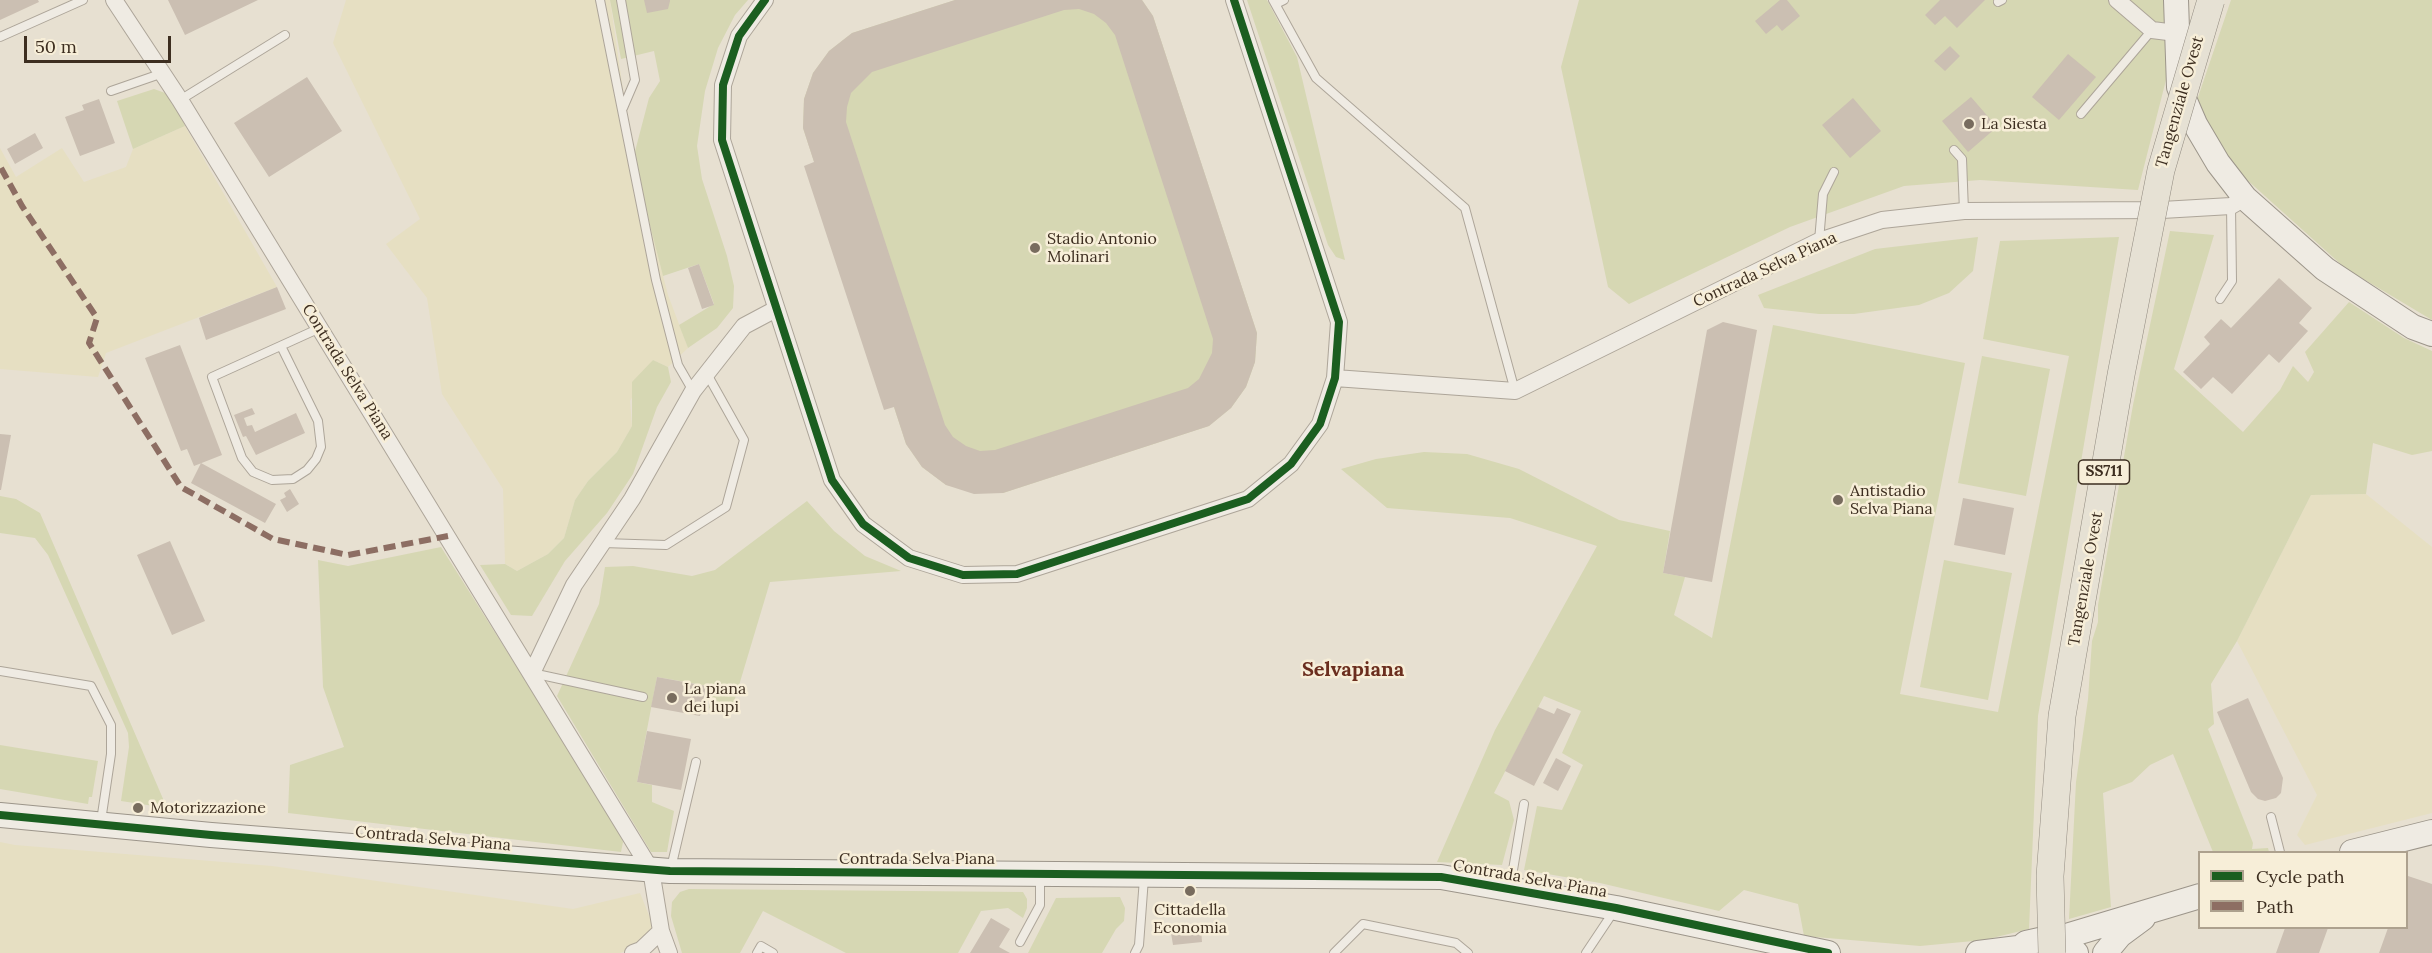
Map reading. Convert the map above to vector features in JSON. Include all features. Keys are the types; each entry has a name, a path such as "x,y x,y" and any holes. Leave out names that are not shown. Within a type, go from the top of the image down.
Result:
{"main road":[{"name":"Tangenziale Ovest","path":"2052,946 2050,876 2062,716 2121,375 2161,170 2211,0"}],"street":[{"name":"Contrada Selva Piana","path":"114,0 180,100 532,673 661,870"},
{"path":"765,0 739,36 723,85 722,140 832,480 862,524 909,558 963,575 1017,574 1248,499 1291,464 1320,424 1335,378 1339,322 1234,0"},
{"path":"2117,0 2152,30 2176,33"},
{"path":"2176,0 2179,87 2194,124 2238,202 2325,269 2413,327 2432,334"},
{"name":"Contrada Selva Piana","path":"1335,378 1515,390 1820,242 1882,220 1964,211 2162,210 2238,202"},
{"path":"532,673 574,585 632,500 693,391 744,326 776,309"},
{"name":"Contrada Selva Piana","path":"0,815 661,870 1441,877 1616,908 1828,953"},
{"path":"2356,851 2432,832"},
{"path":"661,870 661,931 669,953"},
{"path":"2052,946 2155,909 2198,896"},
{"path":"2105,953 2120,935 2155,909"},
{"path":"633,953 642,950 661,931"},
{"path":"1978,953 2016,951 2035,940 2076,953"}],"lane":[{"path":"0,37 82,0"},
{"path":"600,0 656,280 678,365 693,391"},
{"path":"621,0 635,80 623,108"},
{"path":"1278,1 1316,78 1465,208 1515,390"},
{"path":"2081,114 2152,30"},
{"path":"180,100 285,36"},
{"path":"111,91 163,73"},
{"path":"1954,150 1962,159 1964,211"},
{"path":"1820,242 1823,194 1833,172"},
{"path":"2220,299 2232,280 2238,202"},
{"path":"281,346 318,421 321,447 308,470 293,479 272,480 253,472 242,458 212,377 320,328"},
{"path":"603,543 666,546 726,507 744,440 707,374"},
{"path":"0,671 91,686 111,724 111,754 100,825"},
{"path":"532,673 643,697"},
{"path":"661,870 696,762"},
{"path":"1510,888 1524,804"},
{"path":"2271,817 2280,851"},
{"path":"1020,942 1040,905 1040,874"},
{"path":"1135,953 1139,945 1145,874"},
{"path":"1586,953 1616,908"},
{"path":"1334,953 1363,924 1456,943 1468,953"},
{"path":"757,953 761,946 773,953"}],"shaded area":[{"path":"346,0 610,0 633,159 668,295 688,348 668,367 653,360 630,401 632,426 617,452 588,481 575,500 564,538 548,554 517,571 505,564 503,489 442,394 427,298 386,244 420,219 333,43"},
{"path":"185,126 277,287 106,353 98,377 0,369 0,148 16,177 62,148 84,182 126,167 133,149"},
{"path":"2366,494 2432,547 2432,813 2305,845 2297,835 2317,795 2237,641 2311,495"},
{"path":"0,842 272,866 573,909 640,893 655,930 640,945 620,953 0,953"}],"green space":[{"path":"610,0 748,0 735,15 718,48 705,91 697,146 702,179 727,256 734,286 733,308 717,328 688,348 679,325 714,304 699,264 663,276 633,159 649,98 660,81 654,51 621,59"},
{"name":"Stadio Antonio Molinari","path":"955,0 1142,0 1153,16 1257,333 1255,362 1246,387 1231,408 1209,426 1003,493 946,485 922,467 906,444 803,128 804,99 813,73 829,51 852,33"},
{"path":"1247,0 1267,0 1297,57 1345,260 1336,257 1328,245"},
{"path":"1579,0 2166,0 2167,76 2138,190 1980,180 1904,186 1790,227 1629,304 1608,287 1561,67"},
{"path":"2231,0 2432,0 2432,320 2345,268 2245,178 2213,137 2196,103"},
{"path":"154,89 168,94 176,103 185,126 133,149 117,101"},
{"path":"2170,231 2214,235 2174,369 2243,432 2280,390 2293,366 2308,382 2314,372 2305,352 2349,302 2404,338 2432,351 2432,451 2412,455 2373,443 2366,494 2311,495 2237,641 2211,684 2214,724 2208,729 2253,843 2252,849 2268,848 2269,851 2213,851 2173,754 2150,765 2132,782 2103,793 2111,907 2069,919 2076,782 2088,699 2092,641 2098,622 2098,605 2133,405"},
{"path":"1978,237 1973,271 1949,293 1919,305 1854,314 1819,314 1764,308 1758,295 1875,249"},
{"path":"2119,237 2038,716 2029,929 1984,940 1920,946 1804,936 1798,904 1744,890 1719,911 1600,883 1524,870 1537,806 1562,810 1583,765 1562,753 1581,711 1544,696 1494,793 1509,801 1514,820 1502,865 1437,862 1495,730 1597,546 1510,518 1387,508 1341,469 1376,459 1424,452 1467,454 1519,469 1619,520 1670,531 1663,573 1685,577 1674,615 1712,638 1773,325 1965,363 1900,694 1998,712 2069,356 1983,339 2000,241"},
{"path":"1982,356 2050,369 2026,496 1958,483"},
{"path":"653,360 668,367 671,382 657,407 633,474 607,513 565,561 532,616 511,615 480,565 505,564 517,571 548,554 564,538 575,500 588,481 617,452 632,426 632,382"},
{"path":"0,496 16,499 40,513 167,808 121,801 129,747 128,733 48,555 35,538 0,533"},
{"path":"807,501 834,531 865,556 901,571 770,582 731,712 709,708 714,687 657,677 637,782 652,785 652,802 674,811 667,852 651,852 557,696 599,604 605,567 633,566 692,576 715,570"},
{"path":"441,547 619,829 623,842 621,852 288,813 290,765 344,747 323,687 318,560 348,566"},
{"path":"1944,560 2012,573 1988,700 1920,687"},
{"path":"0,745 98,761 92,797 89,797 88,804 0,789"},
{"path":"689,889 1023,892 1027,899 1027,908 1023,918 1008,908 981,911 958,953 846,953 763,911 740,953 682,953 671,916 672,902 680,892"},
{"path":"1120,897 1125,908 1124,921 1116,929 1102,953 1028,953 1056,898"}],"building":[{"path":"0,0 38,0 39,2 0,20"},
{"path":"168,0 258,0 185,35"},
{"path":"644,0 670,1 668,9 647,13"},
{"path":"955,0 1142,0 1153,16 1257,333 1255,362 1246,387 1231,408 1209,426 1003,493 974,494 946,485 922,467 906,444 894,407 884,410 804,166 814,162 803,128 804,99 813,73 829,51 852,33","holes":["1079,9 1094,14 1106,23 1115,35 1213,339 1212,353 1199,379 1188,388 995,450 980,451 966,446 953,437 945,425 846,122 847,107 851,93 872,72 1064,10"]},
{"path":"1780,0 1787,0 1800,16 1782,31 1777,25 1766,34 1755,21"},
{"path":"1940,0 1985,0 1957,28 1945,16 1935,25 1925,15"},
{"path":"1950,46 1960,56 1945,71 1934,61"},
{"path":"2068,54 2096,77 2059,120 2032,97"},
{"path":"307,77 342,131 269,177 234,123"},
{"name":"La Siesta","path":"1971,97 1997,127 1968,152 1942,121"},
{"path":"1853,98 1881,131 1850,158 1822,125"},
{"path":"99,99 115,143 80,156 65,117 84,110 82,105"},
{"path":"35,133 43,148 15,164 7,149"},
{"path":"699,264 714,305 702,309 688,268"},
{"path":"2279,278 2312,308 2299,323 2308,331 2279,363 2269,354 2232,394 2213,377 2201,389 2183,372 2210,344 2204,337 2221,319 2231,328"},
{"path":"277,287 286,309 206,340 199,318"},
{"path":"1723,322 1757,330 1712,582 1663,573 1707,330"},
{"path":"180,345 222,455 194,466 187,449 181,451 145,358"},
{"path":"252,408 255,414 244,418 247,426 252,425 255,432 296,413 305,433 256,455 246,436 243,437 234,415"},
{"path":"0,434 11,435 1,490 0,490"},
{"path":"201,463 276,504 265,523 191,483"},
{"path":"290,489 299,504 287,512 280,500 286,497 284,493"},
{"path":"1963,498 2014,508 2005,555 1954,545"},
{"path":"170,541 205,621 172,635 137,555"},
{"path":"657,677 706,686 700,716 651,707"},
{"path":"2248,698 2283,778 2281,793 2276,798 2265,801 2258,799 2251,792 2217,712"},
{"path":"1538,707 1554,714 1557,708 1571,714 1534,786 1505,771"},
{"path":"647,731 691,739 681,790 637,782"},
{"path":"1556,758 1571,766 1558,791 1543,783"},
{"path":"2408,876 2432,884 2432,953 2379,953 2388,929 2408,929"},
{"path":"991,918 1010,929 999,947 1010,953 970,953"},
{"path":"1201,929 1202,942 1173,945 1171,933"},
{"path":"2285,929 2328,929 2319,953 2276,953"}],"marked path":[{"path":"1,168 22,206 97,318 89,343 181,487 273,539 348,555 448,536"}],"cycle path":[{"path":"765,0 739,36 723,85 722,140 832,480 863,524 909,558 963,575 1017,574 1248,499 1291,464 1320,424 1335,378 1339,322 1234,0"},
{"path":"0,815 211,835 670,871 1441,877 1616,908 1828,953"}],"place":[{"name":"La Siesta","path":"1969,124"},
{"name":"Stadio Antonio Molinari","path":"1035,248"},
{"name":"Antistadio Selva Piana","path":"1838,500"},
{"name":"La piana dei lupi","path":"672,698"},
{"name":"Motorizzazione","path":"138,808"},
{"name":"Cittadella Economia","path":"1190,891"}],"district":[{"name":"Selvapiana","path":"1353,670"}]}
